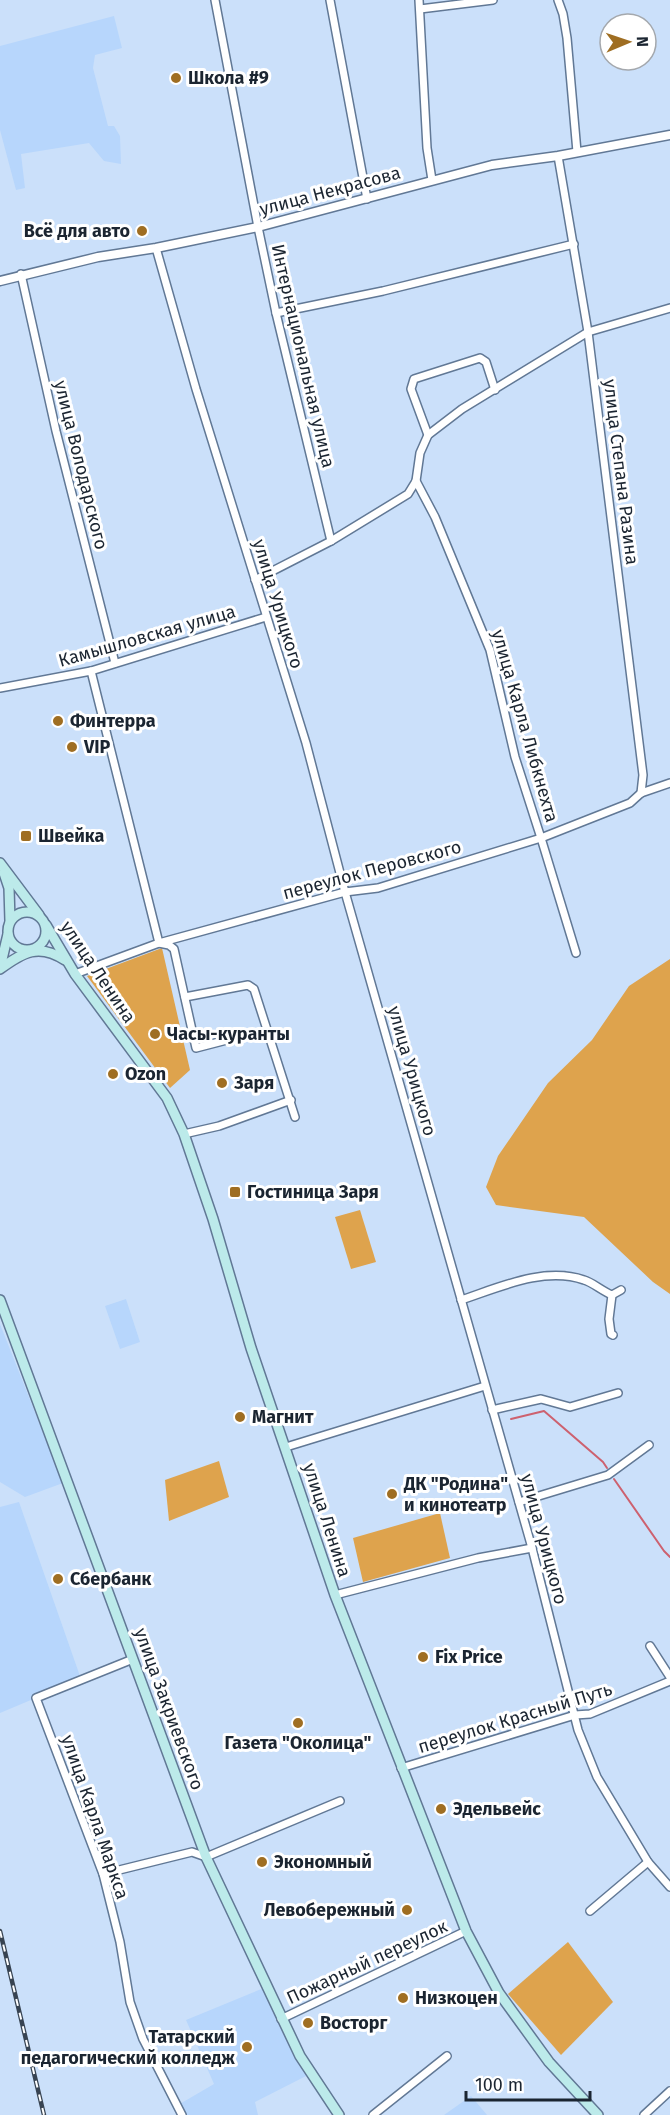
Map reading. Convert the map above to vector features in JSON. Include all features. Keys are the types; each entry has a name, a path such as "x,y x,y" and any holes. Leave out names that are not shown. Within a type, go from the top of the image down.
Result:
{"main road":[{"name":"улица Ленина","path":"1,866 46,925 75,974 167,1098 184,1134 213,1219 240,1313 348,1633 369,1679 401,1768 466,1931 498,1993 549,2062 598,2115"},
{"path":"0,968 10,921 9,888 1,866"},
{"name":"улица Ленина","path":"10,921 20,913 33,912 39,915"},
{"name":"улица Ленина","path":"31,950 42,944 47,932 46,925"},
{"path":"8,934 14,945 19,948 48,952 68,962 75,974"},
{"path":"0,968 31,950"},
{"name":"улица Закриевского","path":"0,1300 206,1857 281,2019 305,2065 339,2115"}],"street":[{"name":"Интернациональная улица","path":"215,0 276,313 331,541"},
{"path":"330,0 368,199"},
{"path":"419,0 427,148 432,180"},
{"path":"420,9 493,0"},
{"path":"558,0 567,38 577,152"},
{"name":"улица Некрасова","path":"0,281 98,256 156,248 258,227 492,165 558,156 670,135"},
{"name":"улица Степана Разина","path":"558,156 588,332 643,775 640,794"},
{"path":"276,313 382,291 574,244"},
{"name":"улица Урицкого","path":"156,248 196,389 306,743 345,892 532,1548 578,1730 597,1777 648,1862 670,1887"},
{"name":"улица Володарского","path":"21,274 56,431 115,663"},
{"path":"255,580 331,541 408,494 416,481 420,453 428,435 462,409 588,332 670,308"},
{"path":"428,435 411,389 414,379 480,358 486,362 495,390"},
{"name":"улица Карла Либкнехта","path":"416,481 435,518 490,650 514,757 576,953"},
{"name":"Камышловская улица","path":"0,688 91,671 266,617"},
{"path":"91,671 159,943 169,945 174,950 196,1047 246,1035"},
{"name":"переулок Перовского","path":"75,974 159,943 345,892 378,888 541,838 630,803 640,794 670,783"},
{"path":"185,997 248,985 254,989 295,1117"},
{"path":"184,1134 219,1126 291,1100"},
{"path":"461,1300 543,1276 573,1277 587,1281 594,1287 612,1295"},
{"path":"612,1295 621,1290"},
{"path":"612,1295 609,1327 613,1335"},
{"path":"286,1447 485,1386"},
{"path":"492,1410 541,1399 570,1407 618,1393"},
{"path":"519,1502 608,1475 649,1445"},
{"path":"335,1595 469,1560 532,1548"},
{"path":"651,1646 670,1679"},
{"name":"улица Карла Маркса","path":"132,1659 36,1698 103,1874 120,1942 130,2002 143,2039 182,2115"},
{"name":"переулок Красный Путь","path":"401,1768 574,1715 590,1714 670,1679"},
{"path":"103,1874 192,1852 206,1857 340,1801"},
{"path":"590,1911 648,1862"},
{"name":"Пожарный переулок","path":"281,2019 466,1931"},
{"path":"373,2115 447,2056"},
{"path":"644,2115 670,2091"}],"shaded area":[{"path":"114,16 122,48 95,55 93,68 108,126 114,126 120,136 121,164 104,161 89,143 21,154 25,188 16,190 0,130 0,46"},
{"path":"162,948 190,1070 170,1088 87,976"},
{"path":"670,959 670,1294 653,1282 584,1217 496,1205 486,1187 498,1156 548,1083 592,1040 629,986"},
{"path":"360,1210 376,1262 351,1269 335,1217"},
{"path":"126,1299 140,1342 120,1349 105,1306"},
{"path":"0,1324 63,1483 25,1497 0,1482"},
{"path":"219,1461 229,1497 169,1521 165,1480"},
{"path":"19,1502 81,1679 0,1713 0,1507"},
{"path":"440,1513 450,1558 363,1582 353,1538"},
{"path":"568,1942 613,2002 561,2055 508,1994"},
{"name":"Татарский педагогический колледж","path":"266,1987 310,2074 255,2102 258,2115 184,2115 178,2105 214,2084 186,2020"},
{"path":"471,2096 487,2115 444,2115"}],"waterway":[{"path":"511,1419 544,1411 607,1468"},
{"path":"614,1479 670,1557"}],"railway":[{"path":"0,1931 44,2115"}],"place":[{"name":"Школа #9","path":"176,78"},
{"name":"Всё для авто","path":"142,231"},
{"name":"Финтерра","path":"58,721"},
{"name":"VIP","path":"72,747"},
{"name":"Швейка","path":"26,836"},
{"name":"Часы-куранты","path":"155,1034"},
{"name":"Ozon","path":"113,1074"},
{"name":"Заря","path":"222,1083"},
{"name":"Гостиница Заря","path":"235,1192"},
{"name":"Магнит","path":"240,1417"},
{"name":"ДК \"Родина\" и кинотеатр","path":"392,1494"},
{"name":"Сбербанк","path":"58,1579"},
{"name":"Fix Price","path":"423,1657"},
{"name":"Газета \"Околица\"","path":"298,1723"},
{"name":"Эдельвейс","path":"441,1809"},
{"name":"Экономный","path":"262,1862"},
{"name":"Левобережный","path":"407,1910"},
{"name":"Низкоцен","path":"403,1998"},
{"name":"Восторг","path":"308,2023"},
{"name":"Татарский педагогический колледж","path":"247,2047"}]}
